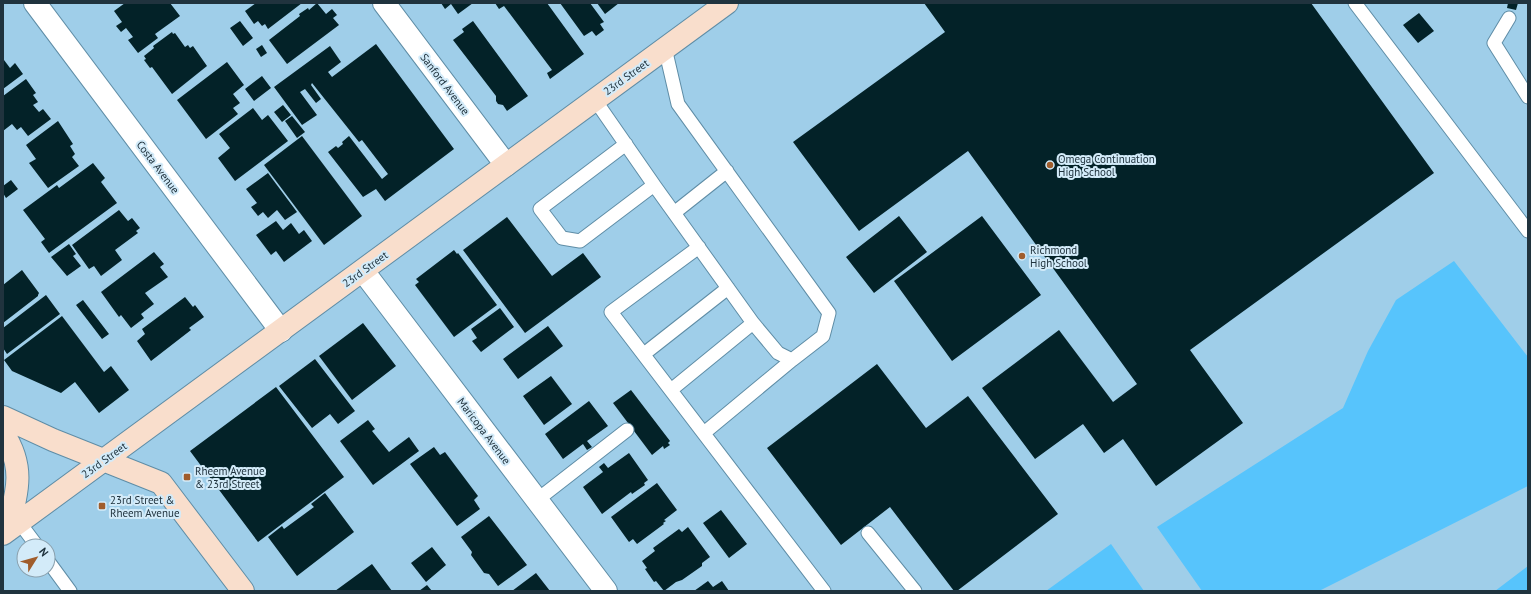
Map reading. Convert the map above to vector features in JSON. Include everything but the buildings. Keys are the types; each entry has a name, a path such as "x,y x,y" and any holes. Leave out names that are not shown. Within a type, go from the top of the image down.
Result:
{"main road":[{"name":"23rd Street","path":"10,529 727,3"},
{"path":"3,417 53,440 161,483 243,591"},
{"path":"3,433 13,455 18,472 17,494 10,529"}],"street":[{"name":"Costa Avenue","path":"35,3 281,331"},
{"name":"Sanford Avenue","path":"384,3 506,165"},
{"name":"Maricopa Avenue","path":"363,270 606,591"}],"lane":[{"path":"1355,3 1528,231"},
{"path":"1509,18 1494,43 1528,97"},
{"path":"665,48 678,104 829,313 823,336 704,433"},
{"path":"595,100 753,323 778,353 792,360"},
{"path":"626,144 540,209 562,238 580,241 654,185"},
{"path":"674,212 727,172"},
{"path":"699,247 611,312 824,591"},
{"path":"644,354 728,288"},
{"path":"671,390 753,323"},
{"path":"537,500 627,430"},
{"path":"10,529 24,538"},
{"path":"868,533 915,591"},
{"path":"56,572 70,591"}],"shaded area":[{"path":"1454,261 1528,357 1528,486 1319,591 1202,591 1157,527 1343,408 1368,351 1396,300"},
{"path":"1111,544 1144,591 1046,591"},
{"path":"1528,566 1528,591 1495,591"}],"place":[{"name":"Omega Continuation High School","path":"1050,165"},
{"name":"Richmond High School","path":"1022,256"},
{"name":"Rheem Avenue & 23rd Street","path":"187,477"},
{"name":"23rd Street & Rheem Avenue","path":"102,506"}]}
